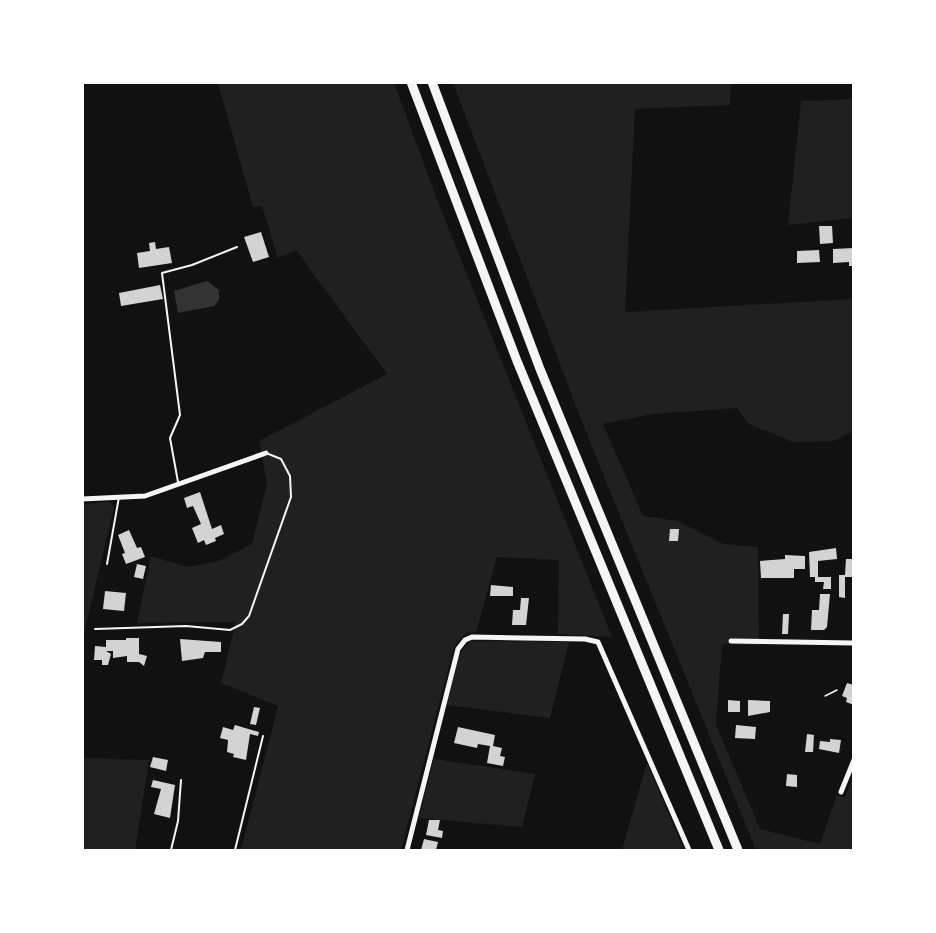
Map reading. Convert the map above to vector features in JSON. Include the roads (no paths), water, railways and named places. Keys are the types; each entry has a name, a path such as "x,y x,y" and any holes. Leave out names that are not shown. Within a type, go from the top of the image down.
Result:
{"highway":[{"path":"411,82 517,361 719,850"},
{"path":"432,82 540,369 738,850"}],"street":[{"path":"82,499 145,496 266,453"},
{"path":"407,850 458,649 465,640 472,637 585,639 598,642 689,850"},
{"path":"731,641 854,643"},
{"path":"841,792 854,760"}],"lane":[{"path":"178,485 171,438 180,415 162,273 192,266 237,247"},
{"path":"95,629 186,626 230,630 242,624 249,616 291,497 290,476 281,459 266,453"},
{"path":"107,564 119,497"},
{"path":"236,850 263,736"},
{"path":"171,850 178,821 181,780"}]}
